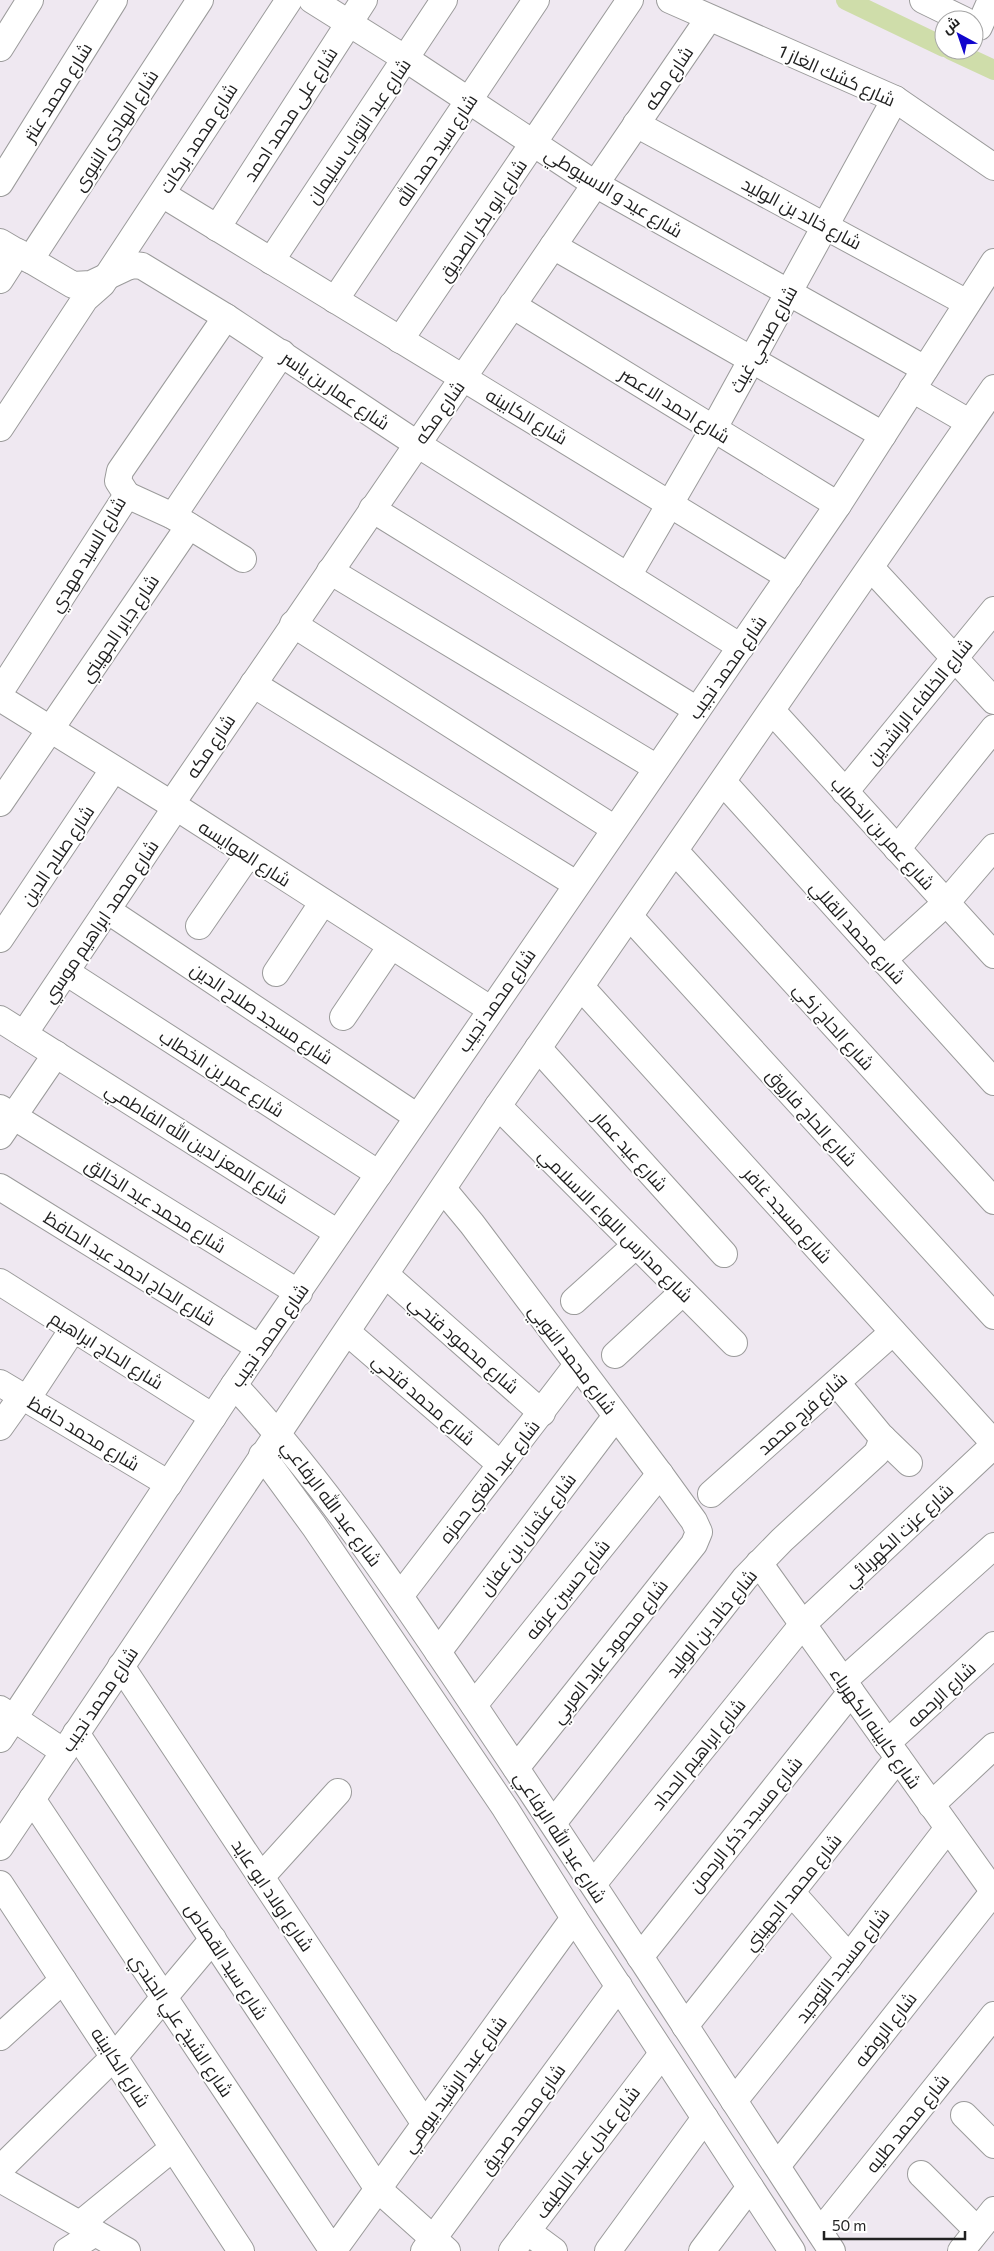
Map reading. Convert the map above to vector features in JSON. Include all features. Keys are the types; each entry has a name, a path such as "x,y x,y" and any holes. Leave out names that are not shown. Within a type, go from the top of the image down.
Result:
{"street":[{"path":"0,48 30,0"},
{"name":"شارع محمد عنتر","path":"0,183 114,0"},
{"name":"شارع الهادى النبوى","path":"0,280 16,251 200,0"},
{"name":"شارع محمد بركات","path":"108,276 289,0"},
{"name":"شارع عيد و الاسيوطي","path":"312,0 406,59 595,184 788,292 918,379 969,422"},
{"name":"شارع على محمد احمد","path":"217,228 364,0"},
{"name":"شارع عبد التواب سليمان","path":"271,261 444,0"},
{"name":"شارع سيد حمد الله","path":"335,300 536,0"},
{"name":"شارع ابو بكر الصديق","path":"400,340 630,0"},
{"name":"شارع كشك الغاز 1","path":"670,0 895,99 994,167"},
{"path":"923,0 944,10"},
{"path":"984,15 992,0"},
{"name":"شارع مكه","path":"173,806 372,509 709,18"},
{"name":"شارع صبحي غيث","path":"628,576 714,428 895,99"},
{"name":"شارع خالد بن الوليد","path":"636,124 967,303"},
{"name":"شارع الكابينه","path":"162,194 789,577"},
{"path":"553,246 883,435"},
{"name":"شارع عمار بن ياسر","path":"16,251 73,285 91,284 134,265 142,266 282,353 417,444 741,647"},
{"name":"شارع محمد نجيب","path":"5,1722 169,1484 234,1385 299,1293 416,1116 838,505 994,262"},
{"path":"0,428 85,299 108,276"},
{"name":"شارع احمد الاعصر","path":"512,305 838,505"},
{"name":"شارع السيد مهدي","path":"0,692 127,495 118,481 120,471 226,317"},
{"name":"شارع جابر الجهيني","path":"0,803 50,730 181,521 282,353"},
{"name":"شارع محمد نجيب","path":"0,1847 498,1106 994,388"},
{"path":"127,495 181,521 243,559"},
{"path":"372,509 696,710"},
{"path":"871,568 994,701"},
{"path":"330,571 656,768"},
{"name":"شارع الخلفاء الراشدين","path":"845,792 994,610"},
{"path":"294,624 615,829"},
{"path":"253,684 576,884"},
{"name":"شارع العوايسه","path":"0,698 173,806 490,1009"},
{"name":"شارع عمر بن الخطاب","path":"772,711 994,955"},
{"path":"897,849 994,728"},
{"name":"شارع صلاح الدين","path":"0,939 113,770"},
{"name":"شارع محمد القللي","path":"723,782 994,1082"},
{"name":"شارع محمد ابراهيم موسي","path":"24,1034 107,910 173,806"},
{"path":"883,960 946,903 994,847"},
{"name":"شارع الحاج زكي","path":"675,851 994,1201"},
{"path":"199,926 248,855"},
{"path":"276,973 323,902"},
{"name":"شارع مسجد صلاح الدين","path":"107,910 416,1116"},
{"name":"شارع الحاج فاروق","path":"630,917 994,1316"},
{"path":"343,1016 392,946"},
{"name":"شارع عمر بن الخطاب","path":"66,972 379,1174"},
{"name":"شارع مسجد غافر","path":"581,987 994,1442"},
{"name":"شارع المعز لدين الله الفاطمي","path":"0,1019 338,1233"},
{"name":"شارع عيد عمار","path":"538,1048 724,1254"},
{"path":"4,1120 56,1054"},
{"name":"شارع مدارس اللواء الاسلامي","path":"498,1106 734,1343"},
{"name":"شارع محمد عبد الخالق","path":"4,1120 299,1293"},
{"name":"شارع الحاج احمد عبد الحافظ","path":"0,1187 260,1348"},
{"name":"شارع محمد النوبي","path":"442,1189 472,1224 660,1474 694,1521 699,1532"},
{"path":"574,1301 636,1245"},
{"name":"شارع محمود فتحي","path":"386,1275 542,1413"},
{"name":"شارع الحاج ابراهيم","path":"0,1282 213,1417"},
{"path":"615,1355 683,1292"},
{"path":"0,1427 16,1393 73,1329"},
{"name":"شارع محمد فتحي","path":"347,1332 501,1465"},
{"name":"شارع فرج محمد","path":"711,1494 893,1332"},
{"name":"شارع عبد الغني حمزه","path":"400,1596 577,1365"},
{"path":"837,1383 883,1438 909,1463"},
{"name":"شارع عبد الله الرفاعي","path":"234,1385 278,1432 321,1487 400,1596 593,1884 826,2241"},
{"name":"شارع محمد حافظ","path":"16,1393 169,1484"},
{"name":"شارع عثمان بن عفان","path":"438,1652 616,1416"},
{"name":"شارع خالد بن الوليد","path":"553,1824 759,1563 877,1453 883,1438"},
{"name":"شارع عزت الكهربائي","path":"803,1624 994,1442"},
{"name":"شارع عبد الله الرفاعي","path":"262,1455 314,1526 500,1800 662,2054 792,2251"},
{"name":"شارع حسين عرفه","path":"474,1705 660,1474"},
{"name":"شارع محمود عايد العربي","path":"516,1768 694,1544 699,1532"},
{"name":"شارع مسجد ذكر الرحمن","path":"640,1957 847,1686 994,1546"},
{"name":"شارع كابينه الكهرباء","path":"759,1563 994,1892"},
{"name":"شارع ابراهيم الحداد","path":"593,1884 803,1624"},
{"name":"شارع الرحمه","path":"893,1751 994,1645"},
{"name":"شارع اولاد ابو عايد","path":"120,1666 425,2124"},
{"path":"5,1722 70,1743"},
{"name":"شارع سيد القصاص","path":"70,1743 213,1939 378,2189 435,2247"},
{"name":"شارع محمد الجهيني","path":"685,2026 792,1893 893,1751"},
{"path":"931,1805 991,1756"},
{"path":"260,1877 338,1792"},
{"name":"شارع الشيخ علي الجندي","path":"32,1799 333,2251"},
{"name":"شارع مسجد التوحيد","path":"734,2101 850,1957 948,1828"},
{"name":"شارع الكابينه","path":"0,1884 241,2251"},
{"name":"شارع الروضه","path":"777,2166 994,1892"},
{"path":"792,1893 850,1957"},
{"name":"شارع عبد الرشيد بيومي","path":"333,2251 574,1918"},
{"path":"0,2169 114,2057 165,1999 213,1939"},
{"path":"3,2025 63,1980"},
{"name":"شارع محمد صديق","path":"435,2247 619,1986"},
{"name":"شارع محمد طليه","path":"826,2241 994,2015"},
{"name":"شارع عادل عبد اللطيف","path":"520,2241 662,2054"},
{"path":"964,2115 994,2145"},
{"path":"608,2251 705,2118"},
{"path":"67,2251 173,2148"},
{"path":"921,2174 978,2230"},
{"path":"0,2179 127,2251"},
{"path":"702,2251 750,2187"},
{"path":"961,2251 994,2210"},
{"path":"520,2241 554,2251"}],"waterway":[{"path":"846,0 934,42"},
{"path":"972,60 994,70"}]}
